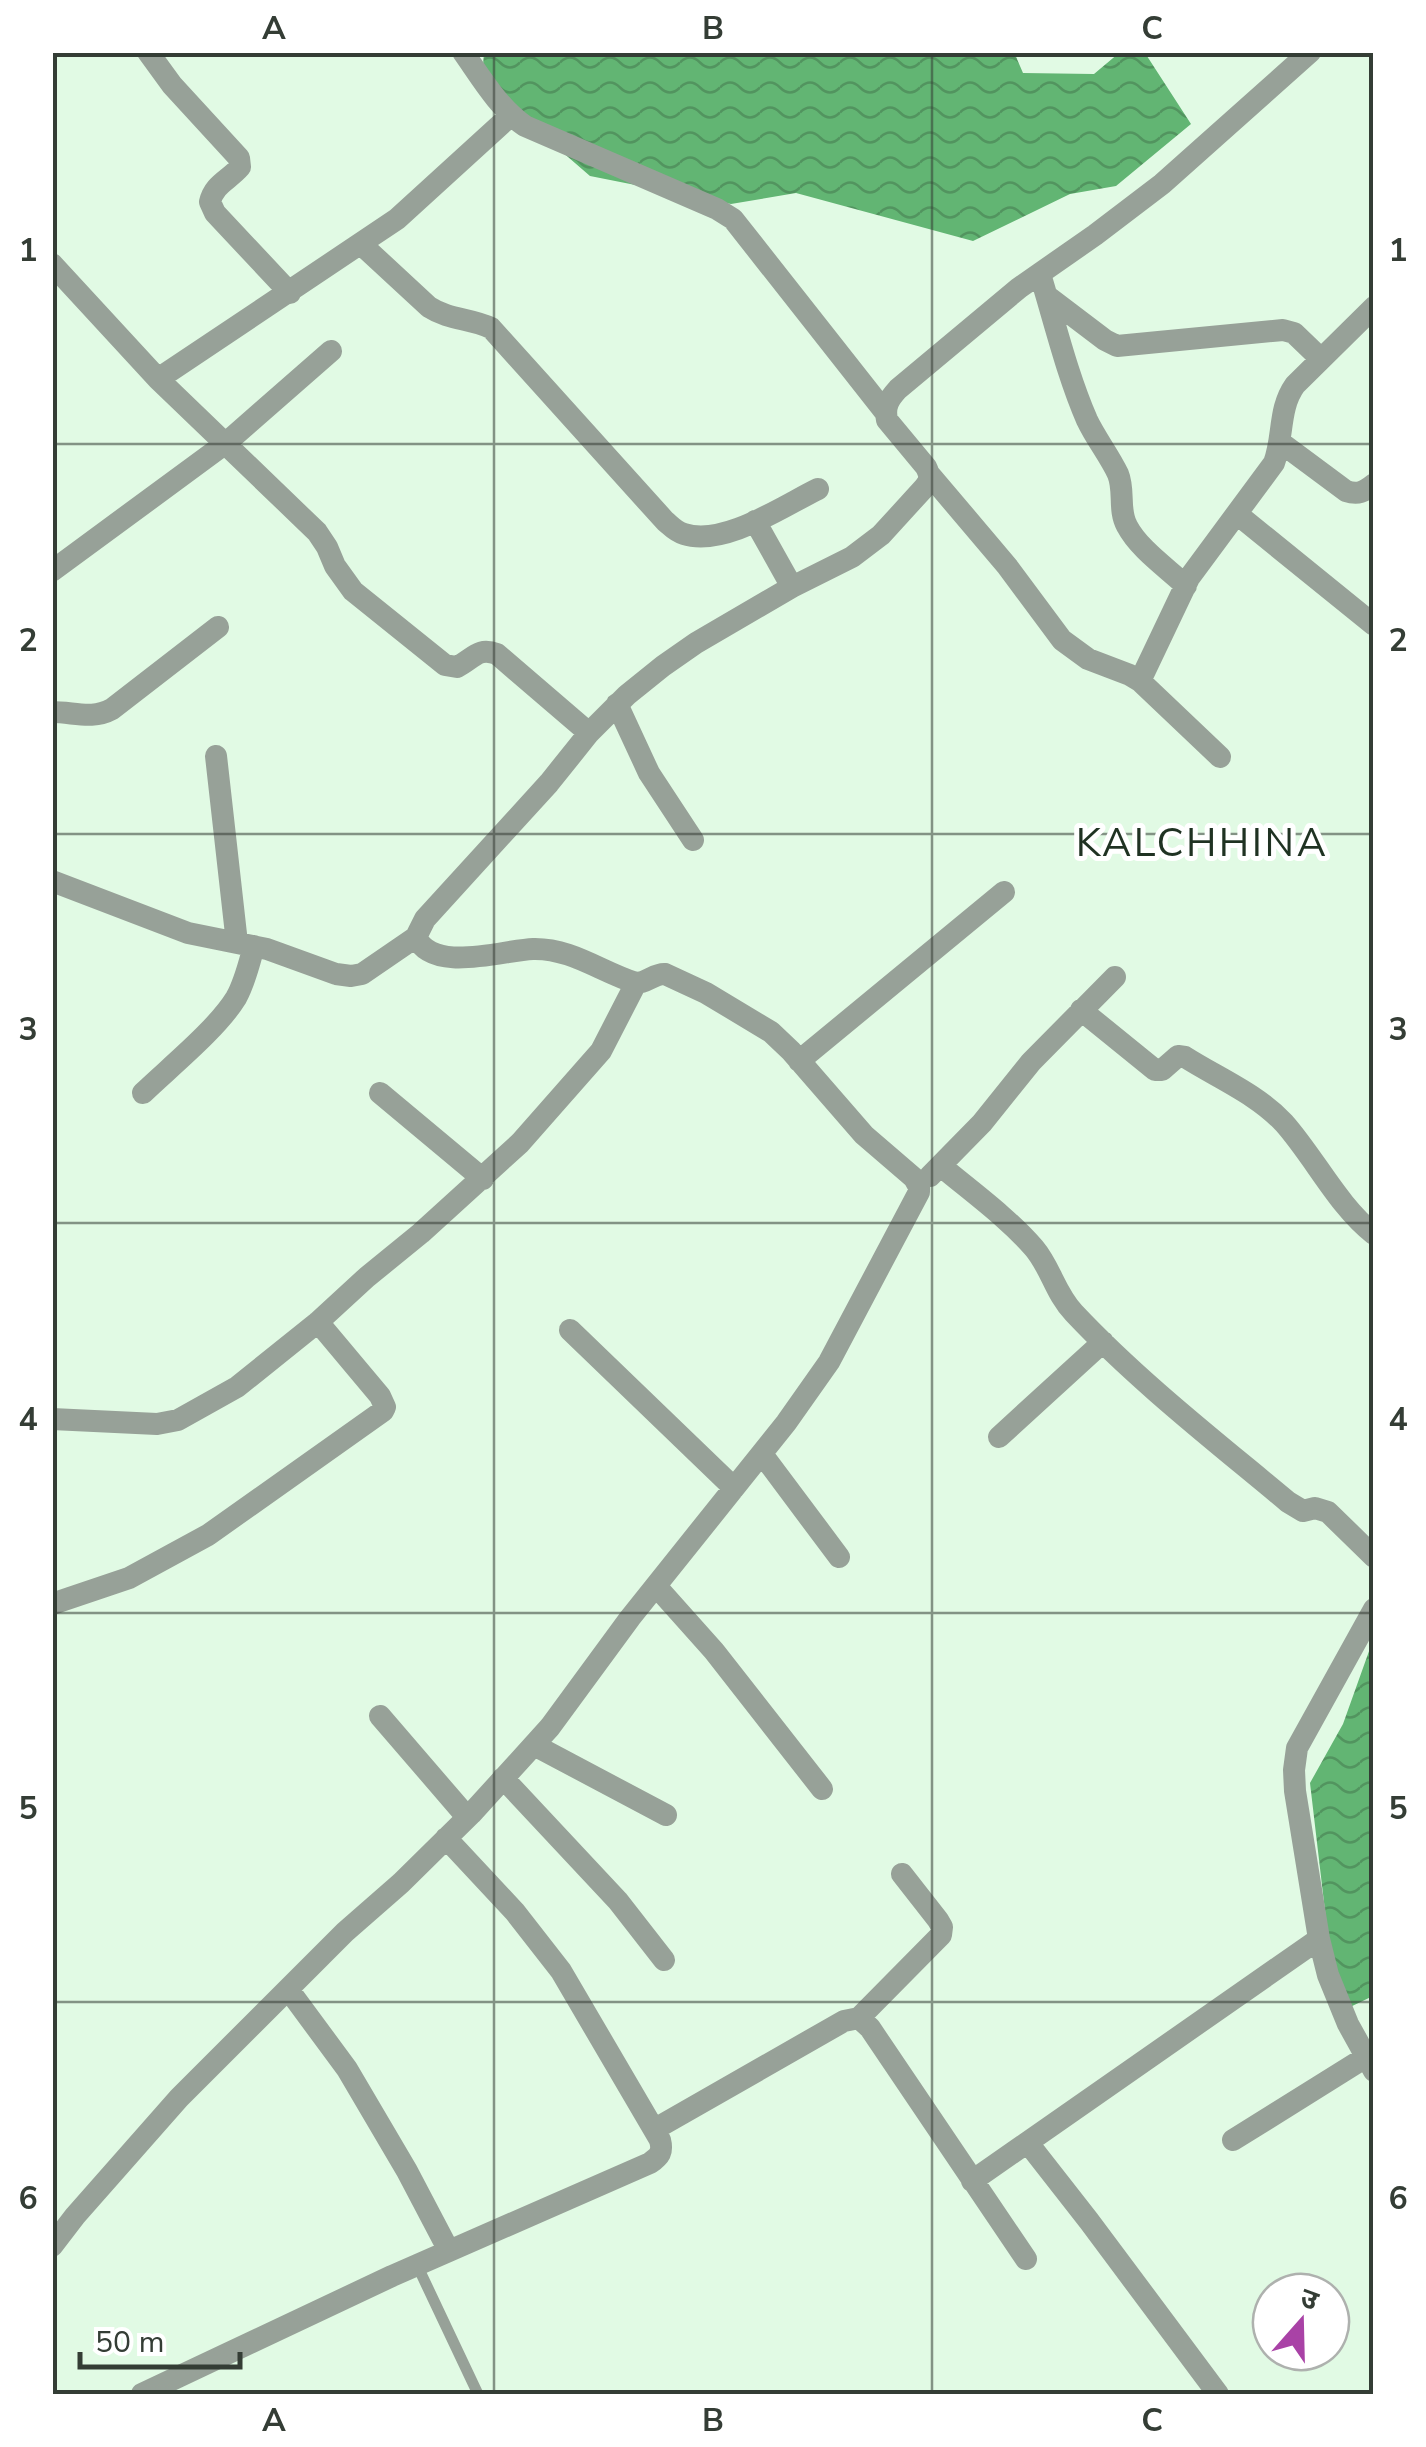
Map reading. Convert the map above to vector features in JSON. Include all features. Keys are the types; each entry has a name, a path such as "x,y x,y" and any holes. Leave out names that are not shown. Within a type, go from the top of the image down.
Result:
{"street":[{"path":"148,52 172,85 239,158 240,167 212,191 210,202 290,292"},
{"path":"463,52 510,116 525,126 733,219 885,412"},
{"path":"1220,758 1140,681 1088,659 1062,640 1007,566 887,420 886,404 898,389 1018,288 1044,285 1310,52"},
{"path":"158,379 397,220 510,116"},
{"path":"362,244 429,307 450,318 491,328 682,534 712,536 729,532 818,488"},
{"path":"52,264 158,379 317,532 334,566 353,591 445,665 457,667 486,650 497,654 588,733"},
{"path":"1044,285 1105,340 1117,346 1283,330 1294,333 1321,359"},
{"path":"1044,285 1087,420 1119,476 1126,525 1186,586"},
{"path":"1140,681 1195,569 1274,463 1287,396 1374,307"},
{"path":"52,572 226,443 331,351"},
{"path":"1280,442 1346,491 1364,492 1374,484"},
{"path":"52,881 188,933 288,955 336,974 362,974 416,938 425,919 617,704 696,643 866,548 924,489 930,475"},
{"path":"1237,514 1374,625"},
{"path":"755,521 792,588"},
{"path":"52,712 103,714 218,627"},
{"path":"617,704 650,773 693,840"},
{"path":"143,1093 216,1022 242,985 246,945 216,756"},
{"path":"799,1061 1004,892"},
{"path":"416,938 431,952 466,958 550,950 636,983 660,974 706,993 770,1032 864,1135 919,1186"},
{"path":"52,2246 179,2098 446,1838 534,1746 786,1423 829,1362 916,1201 919,1186 982,1123 1031,1062 1115,977"},
{"path":"52,1419 156,1424 178,1420 237,1387 318,1322 520,1143 602,1051 636,983"},
{"path":"1081,1010 1156,1070 1162,1070 1178,1056 1185,1057 1268,1108 1303,1146 1351,1212 1374,1234"},
{"path":"380,1093 483,1179"},
{"path":"941,1166 1032,1246 1049,1268 1062,1300 1185,1417 1288,1502 1303,1511 1316,1508 1328,1512 1374,1557"},
{"path":"52,1604 129,1578 208,1535 383,1411 380,1396 318,1322"},
{"path":"570,1330 734,1488"},
{"path":"999,1437 1103,1342"},
{"path":"762,1454 839,1556"},
{"path":"656,1586 714,1651 822,1788"},
{"path":"1234,2140 1370,2064 1328,1975 1294,1791 1294,1770 1297,1748 1374,1609"},
{"path":"380,1716 467,1817"},
{"path":"534,1746 666,1814"},
{"path":"503,1778 618,1901 664,1960"},
{"path":"142,2394 658,2157 662,2149 654,2129 596,2028 540,1942 446,1838"},
{"path":"654,2129 844,2021 858,2018 941,1935 938,1920 902,1874"},
{"path":"972,2181 1319,1938"},
{"path":"288,1988 346,2068 449,2251"},
{"path":"858,2018 870,2028 1026,2259"},
{"path":"1028,2143 1218,2394"}],"lane":[{"path":"417,2265 478,2394"}],"water":[{"path":"484,52 1014,52 1023,73 1094,74 1119,53 1145,53 1191,124 1116,186 1070,194 973,241 796,193 731,204 590,176 482,79"},
{"path":"1373,1640 1373,1996 1348,2008 1333,1979 1310,1783 1343,1724"}],"district":[{"name":"KALCHHINA","path":"1202,843"}]}
